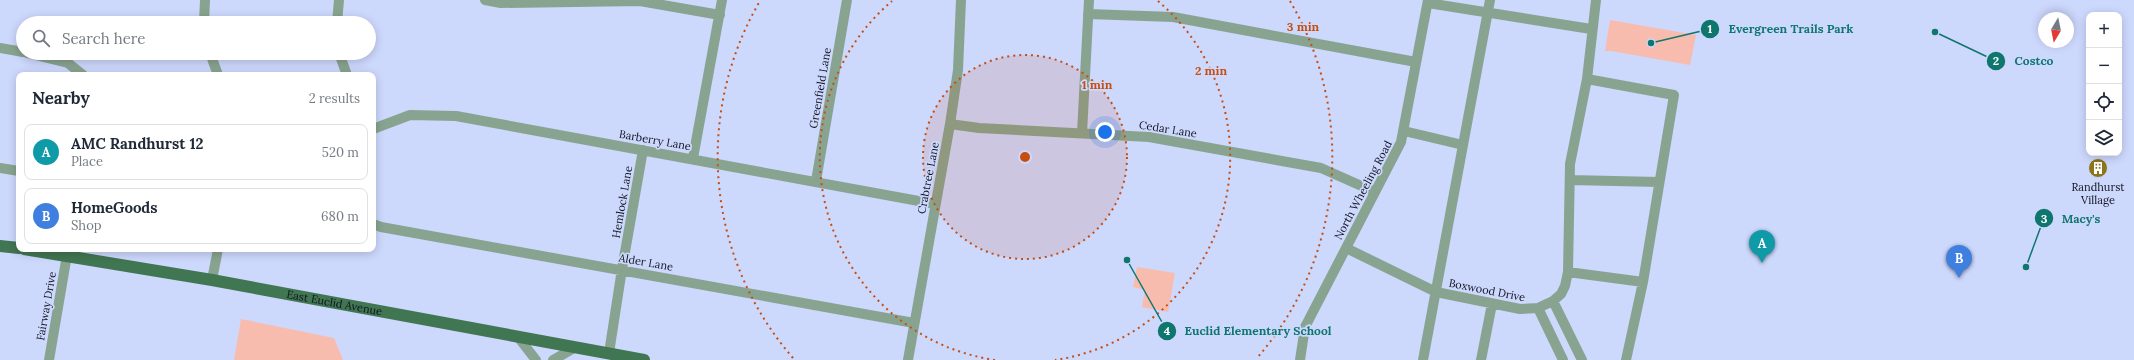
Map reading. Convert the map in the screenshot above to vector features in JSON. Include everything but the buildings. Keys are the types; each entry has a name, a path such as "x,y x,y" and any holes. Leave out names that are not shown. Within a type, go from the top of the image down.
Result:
{"main road":[{"path":"0,246 16,248"},
{"name":"East Euclid Avenue","path":"46,252 212,280 644,360"}],"street":[{"path":"204,0 204,16"},
{"path":"338,16 339,0"},
{"path":"484,0 500,3 640,1 720,15"},
{"path":"693,158 722,0"},
{"name":"Greenfield Lane","path":"816,181 846,0"},
{"name":"Crabtree Lane","path":"908,360 950,124 958,70 961,0"},
{"path":"1082,133 1089,0"},
{"path":"1423,360 1490,0"},
{"name":"Boxwood Drive","path":"1346,248 1436,292 1492,304 1520,309 1538,308 1553,301 1561,294 1565,286 1568,272 1570,164 1586,79 1591,29 1596,0"},
{"path":"1428,2 1591,29"},
{"name":"North Wheeling Road","path":"1300,360 1305,327 1375,192 1396,155 1404,131 1428,2"},
{"path":"1088,14 1173,17 1416,62"},
{"path":"0,48 16,51"},
{"path":"56,60 68,63 79,72"},
{"path":"213,60 217,72"},
{"path":"342,60 346,72"},
{"path":"1586,79 1674,95 1658,182 1643,282 1626,360"},
{"name":"Barberry Lane","path":"376,128 410,115 456,116 693,158 935,204"},
{"name":"Cedar Lane","path":"950,124 979,128 1148,137 1304,165 1336,174 1375,192"},
{"path":"1404,131 1464,145"},
{"name":"Hemlock Lane","path":"609,353 643,150"},
{"path":"0,168 16,171"},
{"path":"1570,180 1658,182"},
{"name":"Alder Lane","path":"376,226 381,228 622,269 914,323"},
{"path":"212,280 217,252"},
{"name":"Fairway Drive","path":"49,360 68,255"},
{"path":"1568,272 1643,282"},
{"path":"1553,301 1582,360"},
{"path":"1481,360 1492,304"},
{"path":"1538,308 1563,360"},
{"path":"518,337 536,360"},
{"path":"553,360 576,347"}],"shaded area":[{"path":"1610,20 1696,35 1690,65 1605,51"},
{"path":"1137,267 1175,273 1168,312 1142,307 1145,290 1133,287"},
{"path":"241,319 334,338 343,360 234,360"}],"place":[{"name":"Costco","path":"1935,32"},
{"name":"Evergreen Trails Park","path":"1651,43"},
{"name":"Randhurst Village","path":"2098,168"},
{"name":"Euclid Elementary School","path":"1127,260"},
{"name":"AMC Randhurst 12","path":"1762,263"},
{"name":"Macy's","path":"2026,267"},
{"name":"HomeGoods","path":"1959,278"}]}
